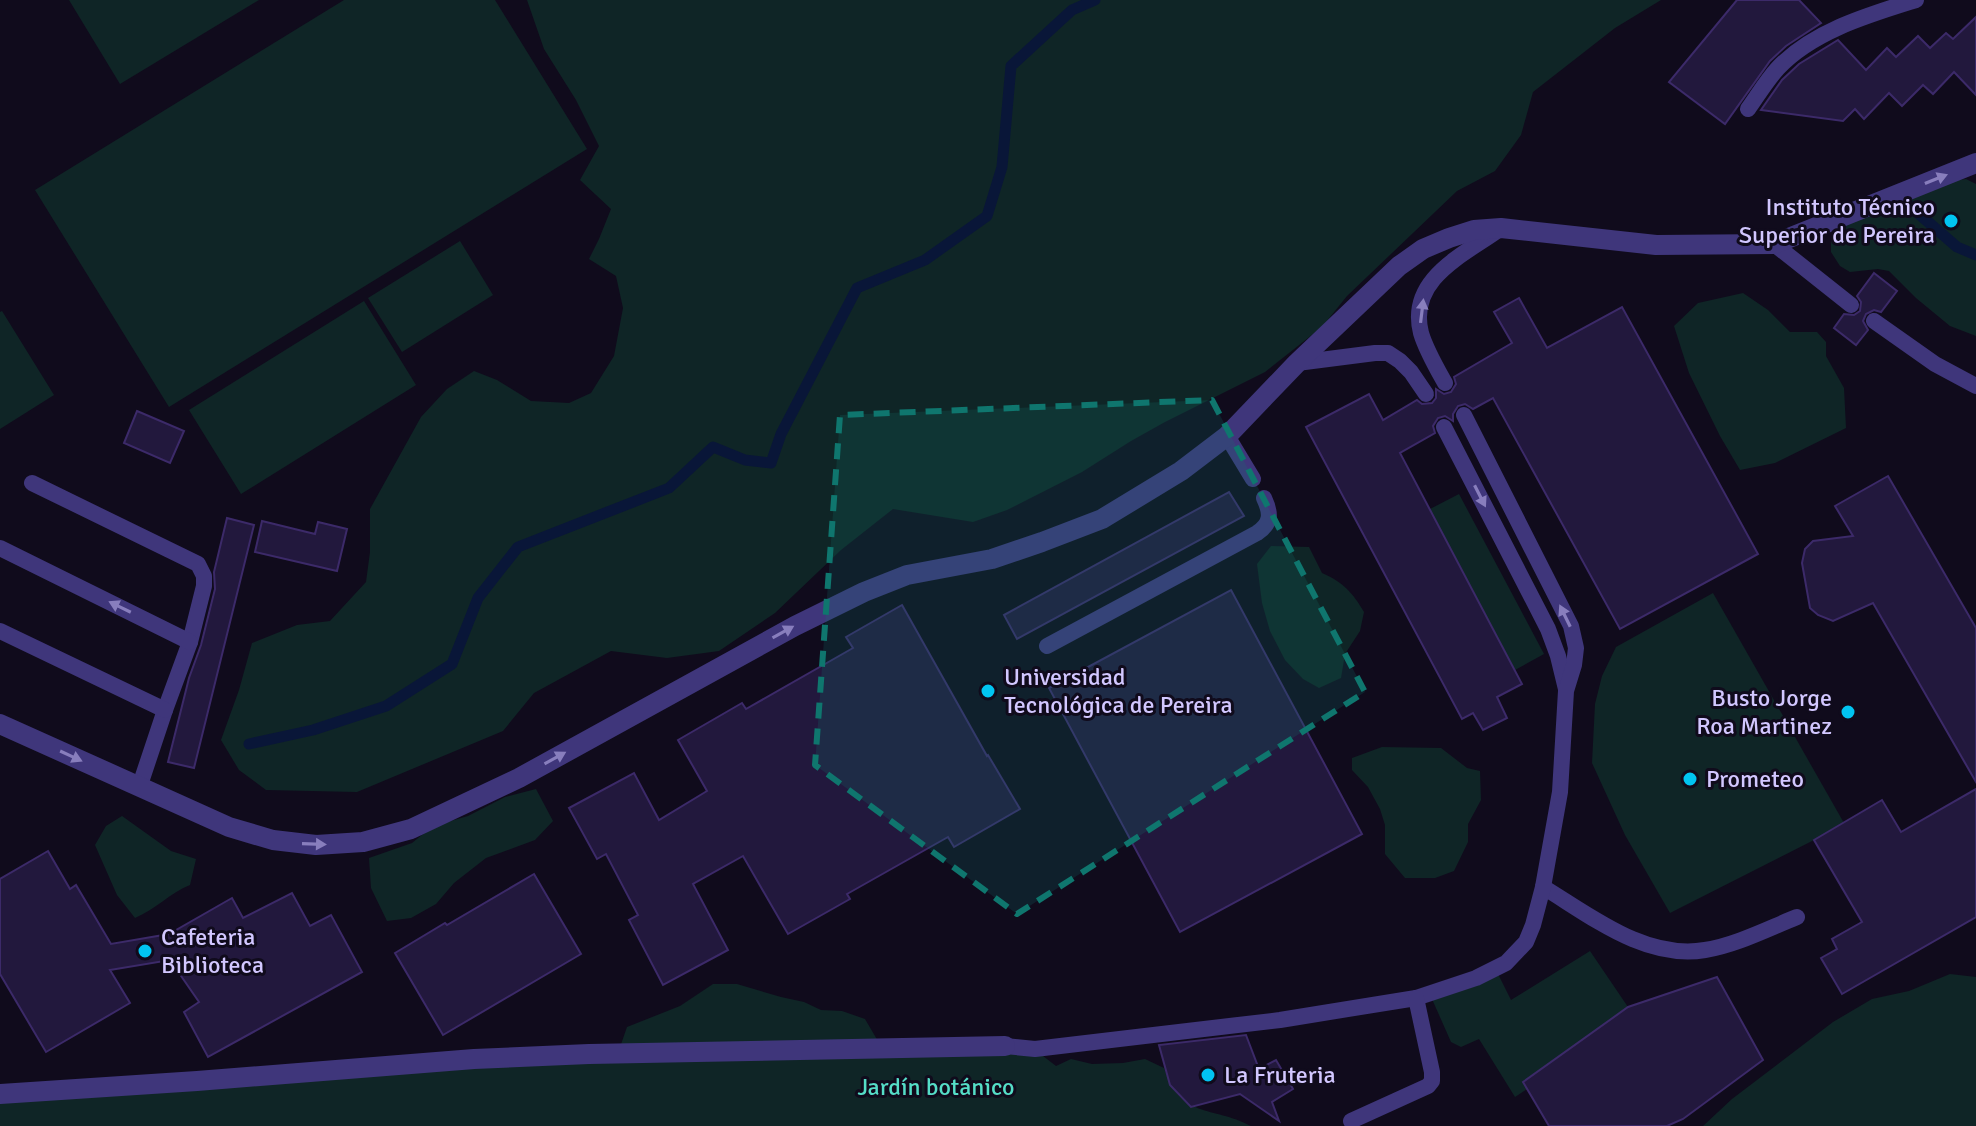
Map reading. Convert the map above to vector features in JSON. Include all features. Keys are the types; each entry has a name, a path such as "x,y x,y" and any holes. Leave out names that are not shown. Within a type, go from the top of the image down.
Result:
{"street":[{"path":"0,724 229,827 273,840 316,845 363,842 411,829 519,778 795,626 864,592 907,575 992,559 1102,519 1181,471 1227,436 1297,363 1399,266 1423,249 1474,230 1501,228 1656,245 1774,244 1976,163"},
{"path":"0,1094 474,1059 1005,1046"}],"lane":[{"path":"1748,109 1778,68 1818,37 1916,0"},
{"path":"1445,383 1421,331 1419,311 1425,292 1445,266 1501,228"},
{"path":"1774,244 1851,305"},
{"path":"1874,321 1935,364 1976,386"},
{"path":"1297,363 1388,353 1411,372 1426,394"},
{"path":"1005,1046 1035,1049 1264,1022 1416,998 1476,978 1506,963 1526,942 1543,887 1560,792 1566,691 1576,648 1571,626 1464,415"},
{"path":"1444,427 1548,629 1566,691"},
{"path":"1227,436 1253,479"},
{"path":"32,483 198,564 204,576 190,642 139,788"},
{"path":"1047,646 1265,528 1270,513 1264,498"},
{"path":"0,548 190,642"},
{"path":"0,631 165,710"},
{"path":"1543,887 1619,933 1642,944 1675,952 1704,951 1797,917"},
{"path":"1351,1121 1422,1089 1432,1081 1416,998"}],"highlighted area":[{"path":"1212,400 1365,692 1017,914 815,765 840,415"}],"green space":[{"path":"69,0 259,0 120,84"},
{"path":"344,0 495,0 587,149 169,407 35,190"},
{"path":"527,0 1661,0 1615,28 1533,92 1521,135 1495,171 1457,191 1347,296 1322,327 1265,372 1165,422 1082,472 1007,510 973,522 893,509 841,550 775,613 719,651 667,658 611,651 534,693 503,731 357,792 266,790 239,770 221,740 252,643 297,625 330,621 366,582 370,509 421,417 447,389 474,371 497,380 531,401 569,403 591,393 614,356 623,308 616,276 589,259 611,209 580,180 599,146 576,100 544,49"},
{"path":"1966,179 1976,184 1976,336 1950,326 1889,271 1850,272 1840,266 1831,252 1831,238 1839,225 1914,185"},
{"path":"460,241 493,295 402,352 368,298"},
{"path":"1743,293 1768,310 1790,332 1817,332 1826,342 1826,356 1844,388 1846,428 1775,463 1740,470 1689,373 1674,326 1698,303"},
{"path":"364,301 416,385 241,494 189,410"},
{"path":"0,312 54,395 0,429"},
{"path":"1459,494 1544,654 1515,670 1430,509"},
{"path":"1271,546 1309,547 1322,573 1347,589 1364,612 1360,631 1345,654 1341,678 1319,688 1303,679 1285,660 1270,631 1262,603 1257,564"},
{"path":"1713,593 1844,823 1670,913 1625,835 1592,763 1595,704 1602,676 1616,647"},
{"path":"1382,747 1441,748 1467,768 1480,771 1481,800 1468,824 1468,842 1454,871 1435,878 1405,878 1385,854 1385,825 1380,809 1368,787 1352,770 1352,758"},
{"path":"536,789 553,821 535,840 486,858 454,883 436,904 411,918 387,921 371,888 369,858 412,843 433,826 468,816 505,797"},
{"path":"122,816 171,851 196,859 190,885 135,918 117,895 95,845 106,826"},
{"path":"1590,951 1628,1007 1523,1082 1527,1089 1515,1097 1479,1039 1461,1047 1451,1042 1432,999 1497,972 1511,1000"},
{"path":"1950,974 1976,977 1976,1126 1703,1126 1732,1099 1833,1022 1872,999 1909,991"},
{"name":"Jardín botánico","path":"713,984 737,984 804,1002 821,1010 842,1011 865,1019 882,1048 1034,1049 1056,1066 1071,1059 1092,1064 1145,1059 1164,1068 1171,1085 1189,1104 1251,1126 0,1126 0,1094 618,1053 627,1027 680,1006"}],"building":[{"path":"1737,0 1799,0 1821,23 1786,46 1770,61 1725,124 1669,82"},
{"path":"1976,17 1976,95 1954,72 1933,94 1923,85 1902,106 1889,93 1864,119 1855,109 1843,121 1761,110 1782,80 1799,64 1838,40 1866,70 1887,48 1896,57 1918,36 1930,48 1946,33 1953,39"},
{"path":"1874,273 1897,291 1881,312 1874,310 1866,314 1863,321 1868,330 1856,345 1834,328 1844,314 1854,315 1860,311 1861,302 1857,296"},
{"path":"1519,298 1547,348 1622,307 1758,554 1620,629 1493,398 1473,409 1465,404 1458,406 1453,421 1445,416 1438,418 1433,426 1435,433 1400,453 1522,684 1497,697 1507,718 1483,730 1473,713 1462,719 1306,427 1369,394 1383,420 1417,400 1422,404 1432,403 1436,398 1436,389 1444,394 1451,392 1456,384 1454,377 1512,343 1494,312"},
{"path":"137,411 184,431 170,463 124,443"},
{"path":"1888,476 1976,628 1976,782 1873,603 1833,621 1810,608 1802,563 1805,549 1813,541 1853,536 1835,506"},
{"path":"1229,492 1244,516 1017,639 1004,615"},
{"path":"227,518 254,525 194,768 168,762 215,589 214,572"},
{"path":"262,521 315,534 318,522 347,529 337,571 255,552"},
{"path":"1231,590 1362,834 1180,932 1049,688"},
{"path":"902,605 1020,809 954,847 948,837 847,894 850,899 788,934 743,856 693,884 728,950 663,985 629,920 638,915 606,854 597,859 569,808 634,773 659,820 707,791 678,740 742,703 746,709 853,648 846,637"},
{"path":"1976,789 1976,917 1842,994 1821,958 1837,949 1832,939 1862,922 1814,840 1882,800 1901,832"},
{"path":"48,851 70,889 76,885 111,944 169,934 232,898 243,918 292,893 310,926 331,915 362,972 208,1057 184,1012 199,1002 170,960 110,970 130,1003 46,1052 0,974 0,879"},
{"path":"534,874 581,954 443,1035 395,953"},
{"path":"1717,977 1763,1060 1683,1119 1667,1126 1549,1126 1523,1082 1628,1007"},
{"name":"La Fruteria","path":"1246,1035 1259,1069 1276,1060 1293,1089 1272,1102 1279,1121 1240,1094 1191,1107 1170,1085 1159,1045"}],"waterway":[{"path":"249,744 313,730 386,706 452,664 478,598 518,547 669,488 713,447 745,460 771,463 781,434 857,288 925,260 987,216 1002,167 1011,66 1072,10 1095,0"},
{"path":"1897,195 1957,247 1976,255"}],"place":[{"name":"Instituto Técnico Superior de Pereira","path":"1951,221"},
{"name":"Universidad Tecnológica de Pereira","path":"988,691"},
{"name":"Busto Jorge Roa Martinez","path":"1848,712"},
{"name":"Prometeo","path":"1690,779"},
{"name":"Cafeteria Biblioteca","path":"145,951"},
{"name":"La Fruteria","path":"1208,1075"}]}
